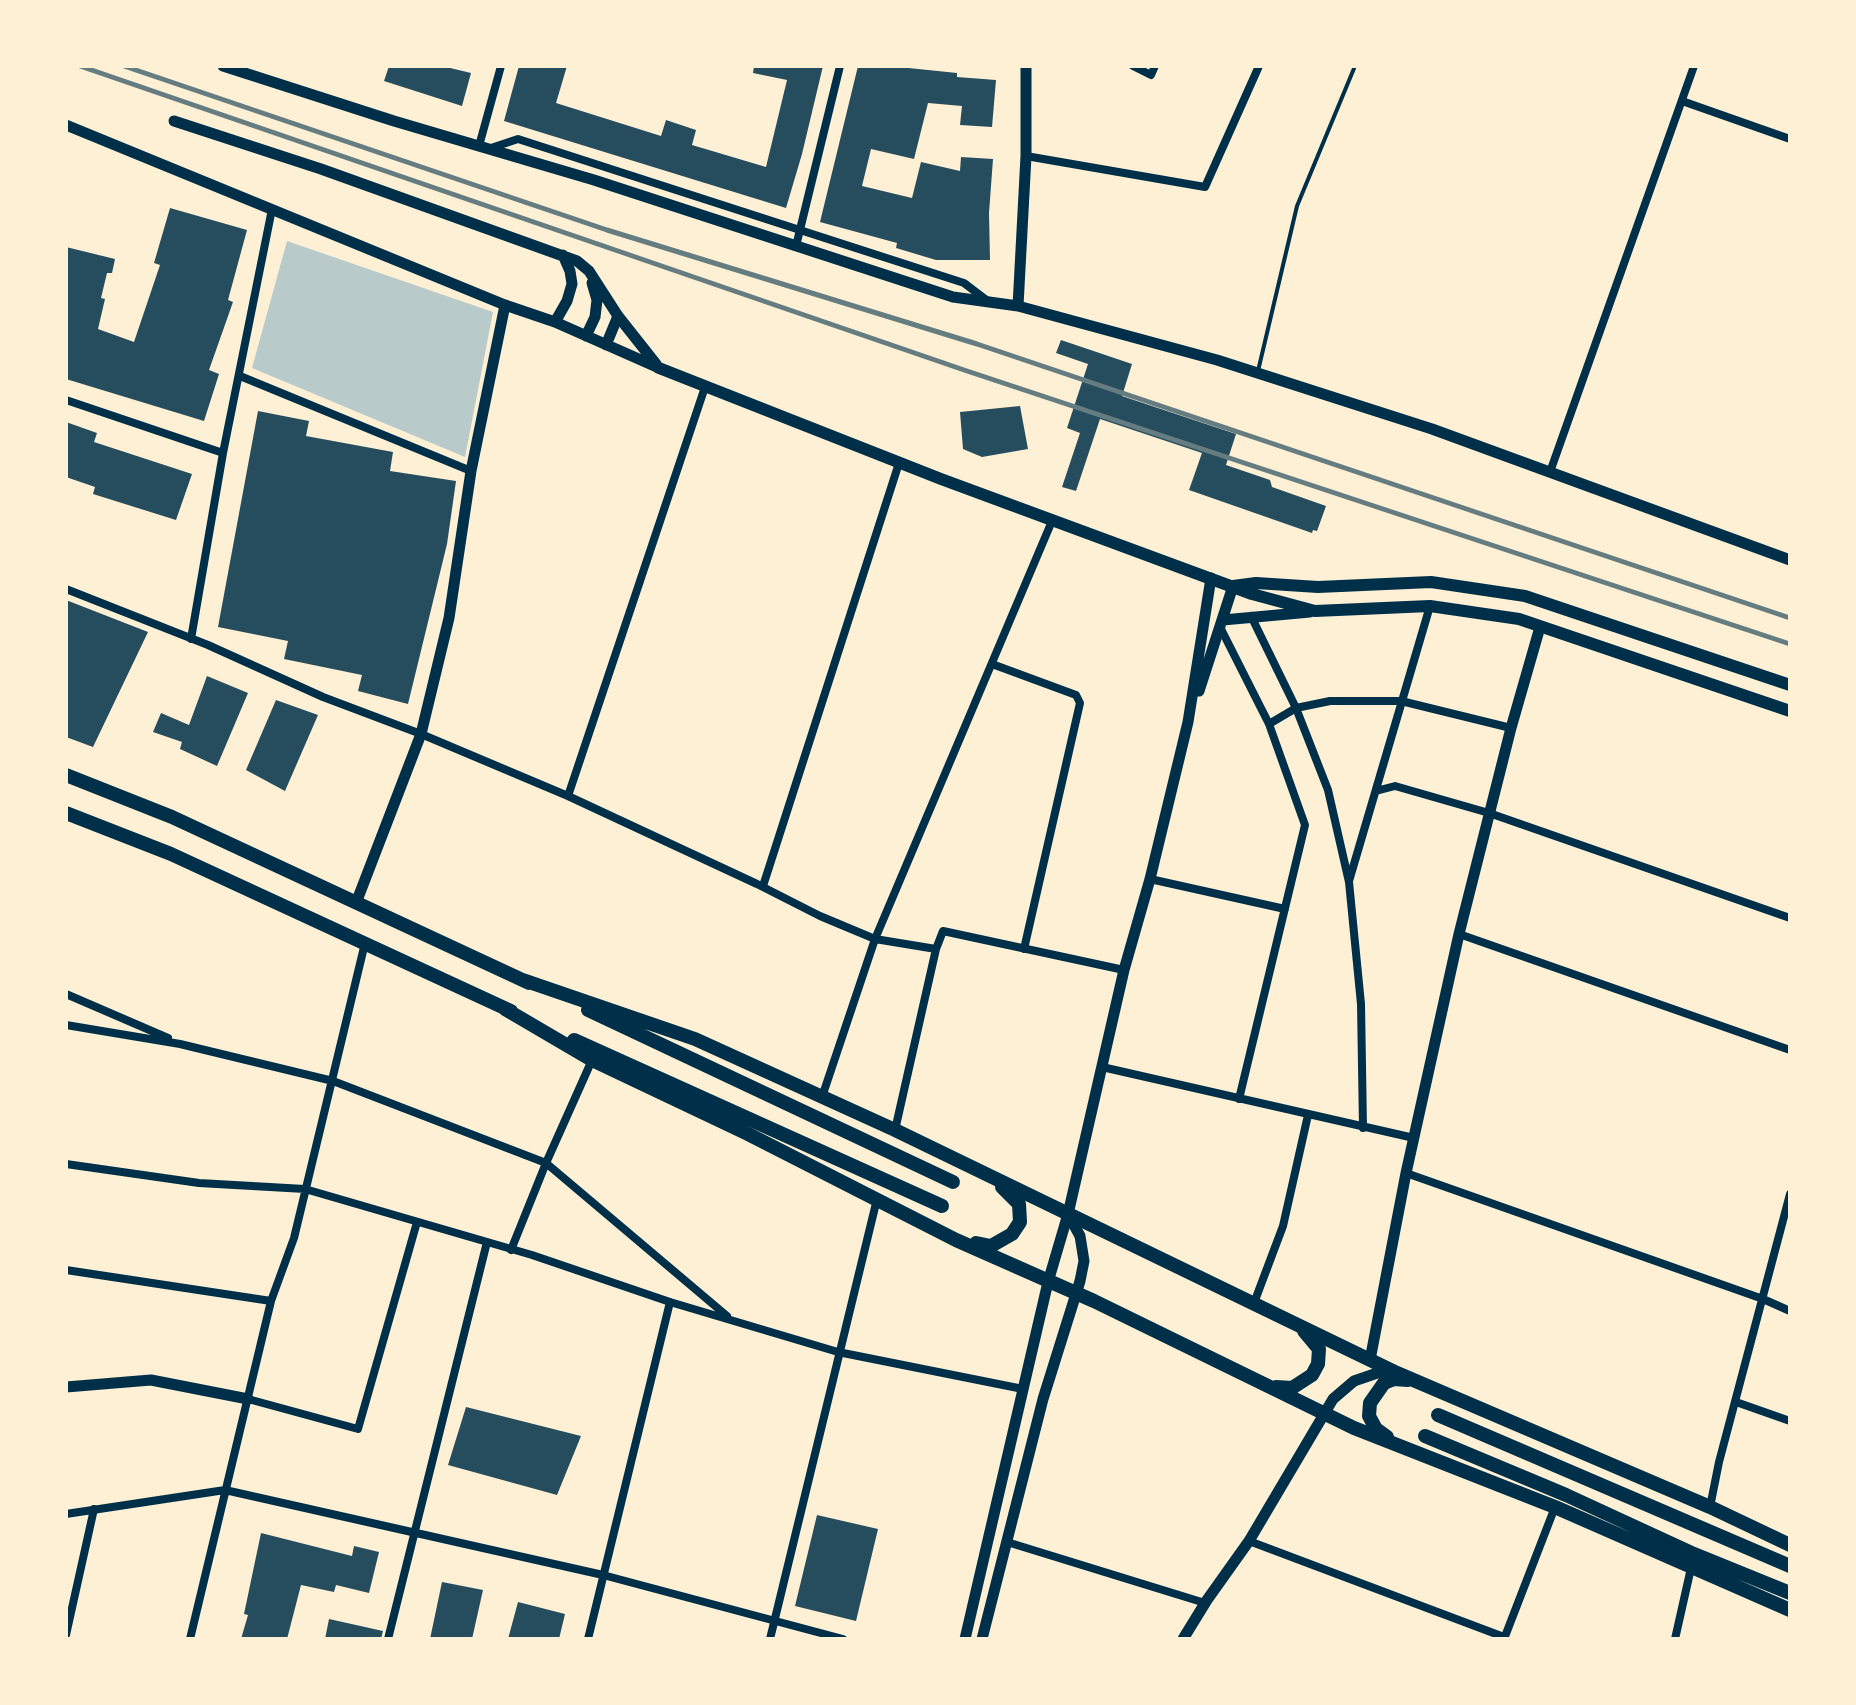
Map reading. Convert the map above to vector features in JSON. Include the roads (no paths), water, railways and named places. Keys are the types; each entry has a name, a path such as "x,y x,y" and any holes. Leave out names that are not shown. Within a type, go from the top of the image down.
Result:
{"highway":[{"path":"66,775 172,817 953,1182"},
{"path":"66,813 171,854 942,1206"},
{"path":"523,980 695,1039 895,1130 1389,1369 1710,1507 1790,1545"},
{"path":"505,1009 592,1060 956,1240 1076,1293 1323,1413 1555,1507 1790,1610"},
{"path":"956,1240 991,1246 1012,1234 1020,1222 1019,1204 992,1177"},
{"path":"1268,1386 1292,1388 1312,1375 1318,1364 1319,1349 1300,1326"},
{"path":"1395,1444 1376,1429 1369,1416 1370,1403 1384,1383 1394,1379 1413,1380"},
{"path":"1438,1415 1790,1566"},
{"path":"1425,1436 1790,1593"}],"main road":[{"path":"659,368 899,463 1252,594 1315,611 1430,606 1519,619 1790,711"},
{"path":"1233,586 1256,583 1318,587 1431,582 1525,596 1790,685"}],"street":[{"path":"223,66 953,297 1018,306 1258,373 1432,429 1790,560"},
{"path":"483,148 501,66"},
{"path":"796,246 840,66"},
{"path":"1018,306 1026,156 1026,66"},
{"path":"1133,66 1151,75 1155,66"},
{"path":"1026,156 1205,187 1259,66"},
{"path":"1550,472 1694,66"},
{"path":"1682,101 1790,139"},
{"path":"174,121 321,169 577,261 589,271 618,316 659,368"},
{"path":"66,125 505,305 555,322 659,368"},
{"path":"483,148 518,139 964,283 989,302"},
{"path":"191,639 223,453 272,209"},
{"path":"555,322 572,284 563,255"},
{"path":"586,336 595,317 597,300 589,271"},
{"path":"356,903 421,734 449,618 471,471 505,305"},
{"path":"606,345 618,316"},
{"path":"240,376 471,471"},
{"path":"568,796 705,387"},
{"path":"66,400 223,453"},
{"path":"763,886 899,463"},
{"path":"822,1097 875,939 1052,521"},
{"path":"965,1639 1048,1282 1068,1214 1124,970 1150,879 1188,722 1211,578"},
{"path":"1188,722 1233,586"},
{"path":"66,589 568,796 875,939 936,949"},
{"path":"1349,882 1430,606"},
{"path":"1222,623 1251,616 1315,611"},
{"path":"1251,616 1296,708 1328,790 1349,882 1361,1004 1363,1128"},
{"path":"1222,623 1269,724 1305,825 1239,1099"},
{"path":"1370,1360 1406,1173 1459,934 1540,627"},
{"path":"992,664 1076,695 1080,703 1024,949"},
{"path":"1269,724 1296,708 1330,701 1401,701 1511,728"},
{"path":"1376,791 1395,786 1489,813 1790,918"},
{"path":"1150,879 1285,909"},
{"path":"895,1130 936,949 943,931 1124,970"},
{"path":"1459,934 1790,1050"},
{"path":"190,1639 271,1301 294,1238 365,943"},
{"path":"66,994 180,1044"},
{"path":"66,1025 180,1044 333,1081 546,1163 729,1318"},
{"path":"511,1250 592,1060"},
{"path":"1102,1067 1414,1138"},
{"path":"1254,1303 1283,1226 1308,1115"},
{"path":"66,1164 199,1183 305,1189 532,1255 670,1302 838,1352 1023,1389"},
{"path":"1406,1173 1790,1311"},
{"path":"1710,1507 1719,1462 1790,1194"},
{"path":"770,1639 877,1199"},
{"path":"982,1639 1043,1399 1084,1261 1080,1236 1068,1214"},
{"path":"66,1387 151,1380 248,1399 358,1429 417,1222"},
{"path":"388,1639 487,1242"},
{"path":"66,1270 271,1301"},
{"path":"588,1639 670,1302"},
{"path":"1183,1639 1249,1541 1333,1399 1354,1381 1389,1369"},
{"path":"1736,1402 1790,1421"},
{"path":"66,1514 225,1490 603,1575 843,1639"},
{"path":"1249,1541 1504,1638 1555,1507"},
{"path":"66,1635 94,1509"},
{"path":"1007,1542 1205,1603"},
{"path":"1675,1639 1691,1568"}],"lane":[{"path":"1258,373 1297,206 1355,66"}],"railway":[{"path":"80,66 967,371 1790,644"},
{"path":"124,66 607,230 977,344 1790,618"}]}
